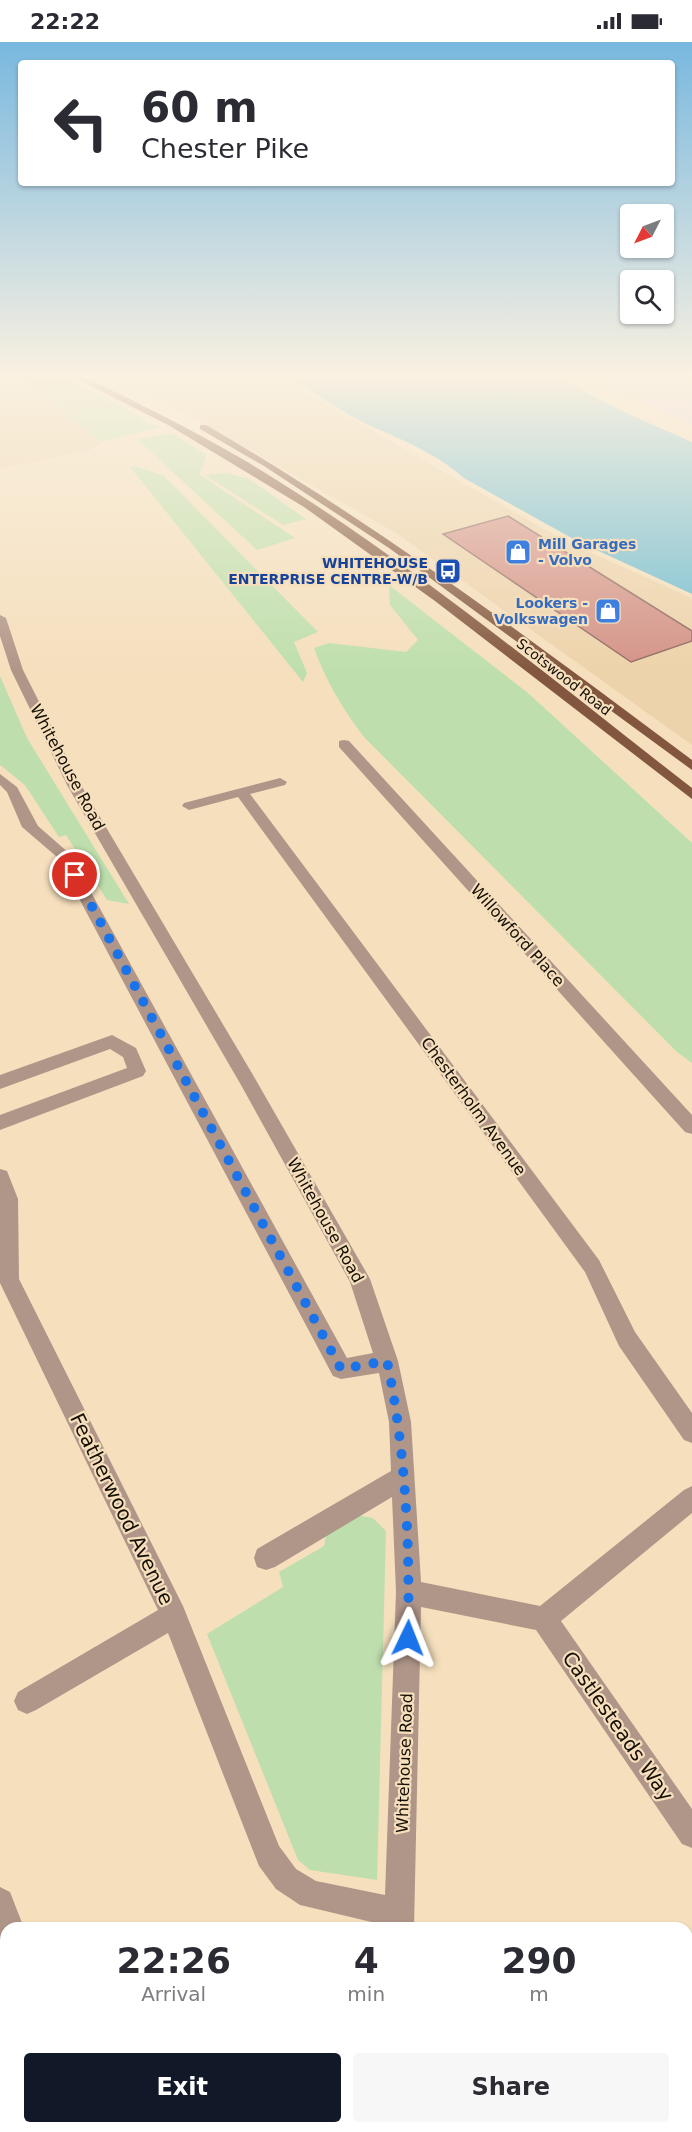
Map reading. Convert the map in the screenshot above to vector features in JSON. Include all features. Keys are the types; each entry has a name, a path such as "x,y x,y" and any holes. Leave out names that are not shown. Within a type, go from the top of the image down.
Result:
{"main road":[{"name":"Scotswood Road","path":"256,476 333,524 428,591 692,795"},
{"name":"Scotswood Road","path":"285,476 405,552 692,766"}],"street":[{"name":"Whitehouse Road","path":"0,618 17,670 74,785 242,1070 360,1279 387,1361 400,1422 409,1592 399,1920"},
{"name":"Willowford Place","path":"344,744 692,1127"},
{"path":"0,778 16,792 20,812 44,843 63,854 341,1369 387,1361"},
{"path":"189,806 280,782"},
{"name":"Chesterholm Avenue","path":"240,791 591,1266 627,1340 692,1432"},
{"path":"0,1082 112,1041 130,1053 138,1071 0,1123"},
{"name":"Featherwood Avenue","path":"0,1177 8,1199 5,1273 174,1615 27,1701"},
{"path":"266,1558 404,1477"},
{"path":"409,1592 544,1619 692,1498"},
{"path":"174,1615 269,1856 280,1871 286,1879 310,1895 399,1920"},
{"name":"Castlesteads Way","path":"544,1619 692,1834"},
{"path":"0,1902 7,1922"}],"shaded area":[{"path":"295,476 451,476 567,542 692,598 692,745 396,533"}],"green space":[{"path":"137,476 164,476 318,632 294,642 307,673 303,682"},
{"path":"176,476 201,476 295,538 257,550"},
{"path":"206,476 236,476 249,479 306,519 283,525"},
{"path":"389,585 528,693 692,843 692,1063 677,1052 364,737 342,705 329,683 314,648 329,643 406,652 418,640 390,605"},
{"path":"0,676 27,738 129,904 107,900 66,835 59,837 25,785 0,765"},
{"path":"357,1515 373,1518 386,1531 377,1880 310,1870 298,1860 207,1634 283,1587 279,1572 324,1546 327,1532"}],"water":[{"path":"461,476 692,476 692,594 577,541"}],"building":[{"path":"508,516 692,631 692,641 631,662 443,534"}],"place":[{"name":"Mill Garages - Volvo","path":"518,552"},
{"name":"WHITEHOUSE ENTERPRISE CENTRE-W/B","path":"448,571"},
{"name":"Lookers - Volkswagen","path":"608,611"}],"route":[{"path":"75,875 341,1369 387,1361 400,1422 409,1592 408,1638"}]}
